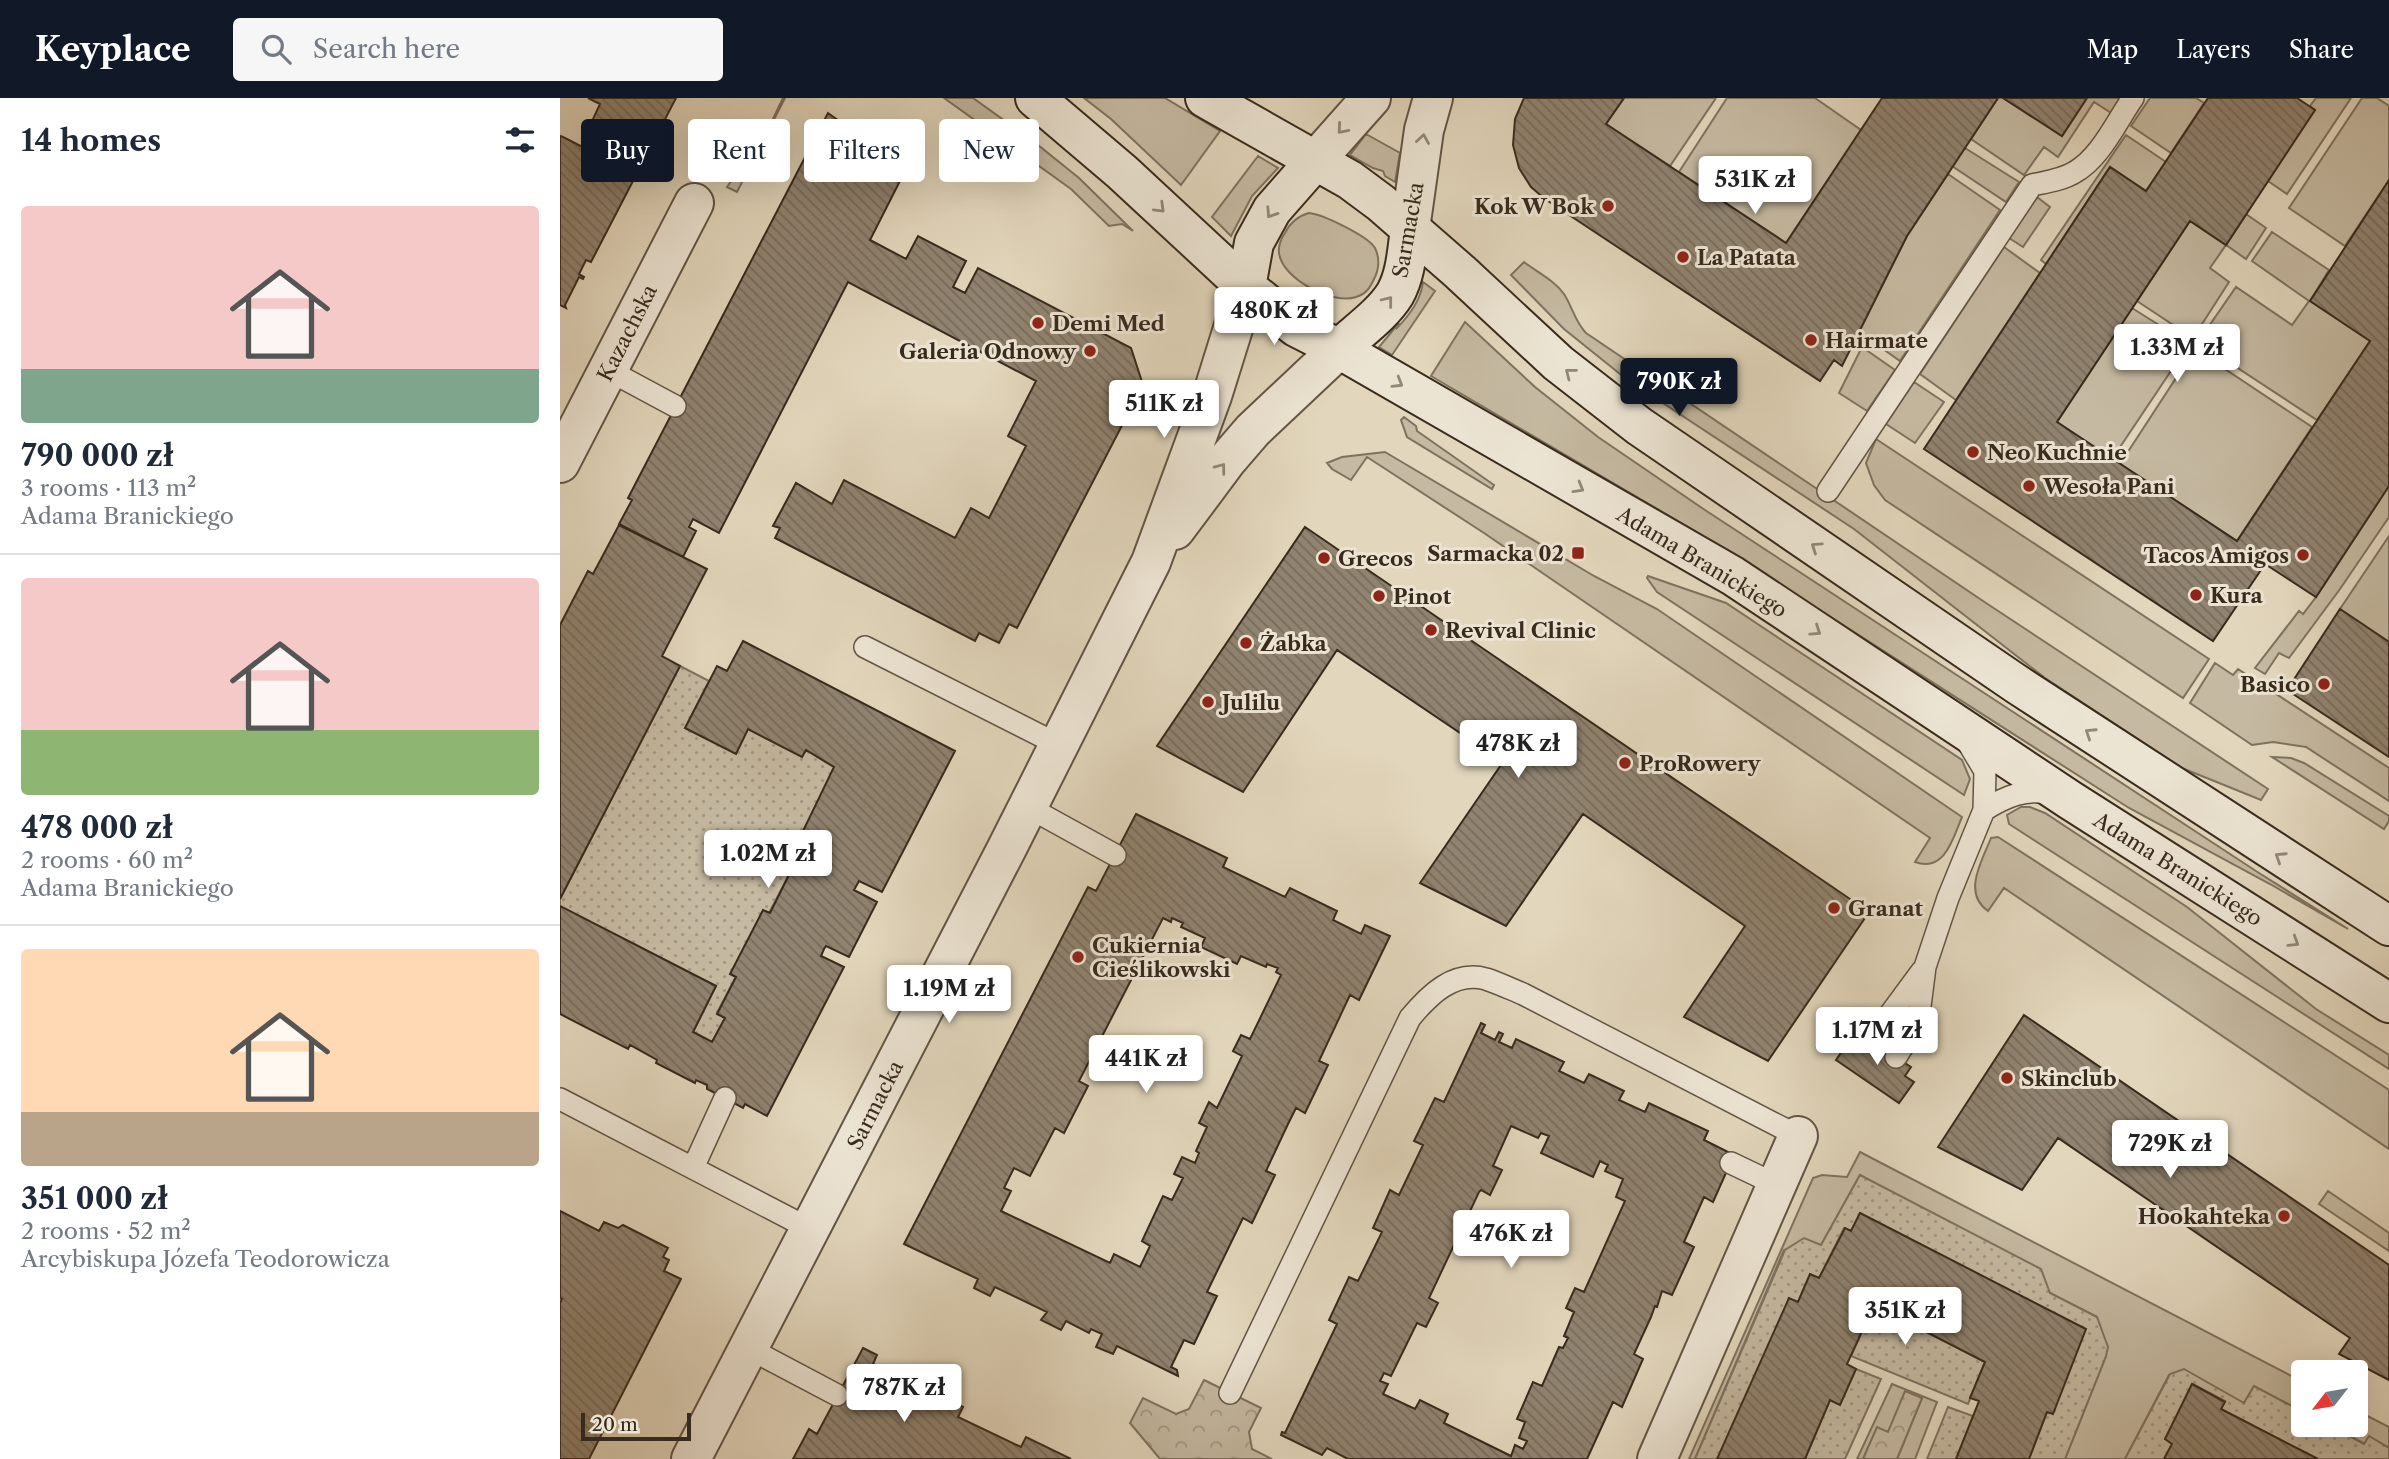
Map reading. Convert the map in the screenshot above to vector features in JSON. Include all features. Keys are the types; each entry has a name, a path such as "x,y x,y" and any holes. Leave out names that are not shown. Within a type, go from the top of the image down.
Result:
{"main road":[{"name":"Adama Branickiego","path":"1035,98 1112,163 1246,287 1296,327 1339,349 1732,576 2070,800 2389,1003"},
{"path":"1205,98 1350,180 1410,229 1558,363 1639,426 2018,685 2389,926"},
{"name":"Sarmacka","path":"691,1459 1028,807 1151,562 1212,396 1246,287 1254,243 1272,210 1371,98"},
{"name":"Sarmacka","path":"1151,562 1253,430 1383,309 1396,292 1406,258 1424,131 1433,98"},
{"name":"Kazachska","path":"560,463 694,203"},
{"path":"1657,1459 1798,1136"}],"lane":[{"path":"1828,491 2032,185 2073,174 2084,166 2094,157 2133,98"},
{"path":"608,370 675,406"},
{"path":"865,647 1059,745"},
{"path":"1896,1058 1918,1021 1925,967 1948,898 1984,810 1985,771 1977,754 1956,724"},
{"path":"1984,810 1999,801 2029,791 2046,792 2070,800"},
{"path":"1028,807 1115,855"},
{"path":"1871,1040 1925,967"},
{"path":"1230,1392 1410,1018 1427,997 1453,980 1483,978 1523,994 1798,1136"},
{"path":"693,1168 724,1098"},
{"path":"560,1099 810,1229"},
{"path":"1731,1163 1777,1185"},
{"path":"748,1348 837,1395"}],"green space":[{"path":"783,98 785,98 774,119"},
{"path":"944,98 973,98 1002,119 973,119"},
{"path":"1084,98 1165,98 1220,131 1181,185 1111,119"},
{"path":"1624,98 1716,98 1670,166 1606,124"},
{"path":"1727,98 1815,98 1861,130 1786,243 1679,172"},
{"path":"1998,98 2003,98 2062,136 2087,98 2122,98 2111,113 2094,102 2058,157 2044,147 2024,175 1971,139"},
{"path":"2150,98 2196,98 2204,103 2171,153 2131,126"},
{"path":"2316,98 2351,98 2287,194 2268,181 2315,110 2310,106"},
{"path":"2362,98 2377,98 2389,106 2389,180 2345,246 2289,208"},
{"path":"1366,134 1400,153 1395,182 1385,176 1383,171 1350,155"},
{"path":"2126,135 2166,162 2146,191 2110,167 2046,264 2041,260"},
{"path":"1039,146 1079,178 1133,231 1122,224 1109,226 1071,189 1039,166"},
{"path":"1965,148 2019,182 2006,202 1952,166"},
{"path":"1258,156 1278,168 1252,196 1231,236 1212,217"},
{"path":"1948,174 2000,210 1900,361 1859,332 1907,236"},
{"path":"730,182 742,182 737,192 727,187"},
{"path":"2037,197 2050,207 2023,247 2009,238"},
{"path":"1309,213 1344,226 1375,248 1377,272 1369,288 1362,294 1346,298 1322,293 1299,280 1282,263 1279,245 1282,237 1295,220"},
{"path":"2246,214 2266,228 2246,259 2226,245"},
{"path":"2190,221 2226,245 2210,268 2229,282 2193,338 2137,301"},
{"path":"2272,232 2329,270 2310,301 2370,341 2317,420 2198,342 2236,287 2292,325 2309,301 2252,261"},
{"path":"2004,247 2040,273 1956,400 1920,374"},
{"path":"1524,262 1560,289 1586,333 1986,603 2268,789 2261,800 2182,768 2045,678 1854,529 1625,378 1564,329 1511,275"},
{"path":"1423,282 1435,291 1392,355 1379,347 1414,308"},
{"path":"2132,308 2189,344 2112,459 2057,422"},
{"path":"1465,322 1535,387 1598,437 1705,510 2348,929 2129,808 1710,540 1431,376"},
{"path":"1862,347 1895,370 1867,411 1839,393"},
{"path":"2195,349 2312,427 2237,541 2120,464"},
{"path":"1914,382 1944,402 1915,443 1886,424"},
{"path":"1404,417 1416,426 1417,431 1494,485 1492,489 1407,437 1401,420"},
{"path":"1876,439 2209,659 2183,698 1885,500 1874,485 1866,463"},
{"path":"1385,452 1594,576 1657,609 1962,817 1946,852 1934,863 1915,862 1930,838 1484,533 1367,457 1351,480 1327,463 1342,457"},
{"path":"2389,486 2389,517 2340,589 2289,658 2279,653 2265,674 2255,668 2299,611 2303,614 2316,597"},
{"path":"2389,536 2389,642 2340,609"},
{"path":"1648,576 1726,603 1962,760 1970,779 1964,795 1657,592"},
{"path":"2215,663 2233,675 2238,669 2389,768 2389,801 2306,747 2273,742 2252,745 2190,703"},
{"path":"680,666 709,681 685,728 736,754 748,729 802,757 806,750 834,767 795,863 717,1013 725,1018 712,1042 693,1032 716,986 560,906 560,899"},
{"path":"2272,757 2291,758 2304,763 2389,816 2389,821 2384,829"},
{"path":"2021,807 2030,807 2045,813 2187,907 2316,1009 2389,1055 2389,1069 2009,824 2007,815"},
{"path":"1998,837 2389,1090 2389,1149 2004,888 1988,911 1980,904 1976,895 1976,876 1991,838"},
{"path":"1860,1152 2291,1376 2291,1406 2254,1386 2244,1403 2169,1375 2125,1459 2065,1459 2106,1356 2097,1317 2050,1293 1860,1175 1821,1245 1784,1250 1695,1459 1689,1459 1813,1178 1822,1175 1847,1177"},
{"path":"1860,1175 2041,1269 2050,1293 2097,1317 2108,1347 2106,1356 2065,1459 2029,1459 2085,1329 1860,1213 1851,1231 1844,1228 1819,1278 1810,1274 1717,1459 1695,1459 1785,1250 1804,1238 1821,1245"},
{"path":"2328,1191 2389,1233 2389,1251 2319,1204"},
{"path":"1874,1305 1985,1362 1968,1404 1851,1356"},
{"path":"1856,1369 1881,1379 1845,1459 1805,1459 1830,1400 1840,1405"},
{"path":"2184,1369 2244,1403 2254,1386 2291,1406 2291,1437 2351,1437 2364,1444 2369,1436 2389,1448 2389,1459 2318,1459 2221,1409 2225,1401 2193,1384 2165,1439 2172,1444 2164,1459 2125,1459 2170,1374"},
{"path":"1204,1380 1261,1408 1249,1432 1252,1449 1272,1459 1160,1459 1130,1423 1143,1398 1176,1414 1189,1409"},
{"path":"1892,1384 1937,1402 1915,1459 1897,1459 1922,1398 1887,1432 1877,1428 1863,1459 1857,1459"},
{"path":"1905,1391 1922,1398 1897,1459 1863,1459 1877,1427 1888,1432"},
{"path":"1948,1407 1973,1416 1956,1459 1927,1459"},
{"path":"2368,1416 2389,1427 2389,1448 2369,1437 2365,1444 2351,1437 2368,1437"}],"building":[{"path":"588,98 676,98 665,119 593,119 600,104"},
{"path":"1524,98 1624,98 1606,124 1786,243 1882,98 1998,98 1907,236 1842,366 1834,360 1820,381 1545,199 1531,187 1519,168 1513,145 1515,119"},
{"path":"2003,98 2087,98 2062,136"},
{"path":"2208,98 2297,98 2315,110 2226,245 2190,221 2057,422 2237,541 2370,341 2310,301 2389,180 2389,486 2316,597 2265,564 2213,641 1924,449 2110,167 2146,191"},
{"path":"828,113 836,119 825,119"},
{"path":"561,136 581,146 581,182 632,182 591,262 586,260 579,274 584,277 579,277 566,308 560,305"},
{"path":"804,159 804,182 899,182 870,240 906,259 918,236 966,261 953,287 965,293 978,268 1131,348 1143,385 1017,628 1009,624 999,643 979,633 975,641 775,538 780,528 773,526 796,483 832,504 844,480 955,538 971,508 989,518 1026,446 1008,436 1036,381 848,282 719,533 693,519 689,527 696,531 683,557 619,524 632,500 628,498"},
{"path":"619,525 707,569 662,656 680,666 560,899 560,625 588,571 593,574"},
{"path":"1305,527 1869,912 1768,1061 1684,1017 1745,926 1583,814 1506,926 1420,883 1503,762 1337,650 1243,792 1157,746"},
{"path":"2340,609 2389,642 2389,757 2287,690"},
{"path":"743,641 955,751 882,892 859,881 854,890 877,902 849,957 826,946 824,949 821,956 844,967 767,1116 745,1104 743,1108 707,1089 707,1085 696,1080 695,1083 656,1063 657,1060 630,1045 628,1049 560,1014 560,906 716,986 693,1032 712,1042 725,1018 717,1014 736,977 730,974 763,910 770,913 795,863 789,860 834,767 806,750 802,757 748,729 736,754 685,728 717,666 727,671"},
{"path":"1136,814 1227,858 1223,867 1285,897 1290,888 1337,911 1333,920 1361,934 1365,925 1390,936 1359,1000 1350,995 1319,1061 1328,1065 1305,1113 1296,1108 1266,1171 1275,1175 1252,1223 1243,1218 1207,1292 1217,1296 1194,1344 1184,1340 1171,1367 1177,1370 1178,1376 1117,1346 1113,1354 1096,1347 1102,1334 1091,1329 1089,1333 1066,1321 1061,1330 1041,1320 1047,1312 995,1287 990,1296 974,1288 978,1279 904,1244 1088,887 1096,891","holes":["1163,918 1171,922 1172,918 1183,923 1181,927 1205,938 1201,947 1237,964 1241,956 1266,967 1267,964 1278,968 1276,972 1281,975 1250,1039 1241,1035 1233,1051 1242,1056 1217,1108 1209,1102 1199,1123 1207,1127 1196,1151 1199,1153 1195,1163 1182,1157 1174,1174 1183,1178 1172,1200 1163,1196 1142,1241 1150,1246 1140,1267 1114,1254 1110,1263 1001,1211 1011,1191 1004,1188 1014,1168 1030,1176 1055,1128 1064,1133 1088,1086 1079,1081"]},
{"path":"2024,1015 2389,1265 2389,1380 2368,1369 2368,1360 2351,1360 2339,1354 2350,1338 2058,1138 2022,1190 1938,1147"},
{"path":"1481,1023 1485,1025 1481,1033 1495,1040 1499,1032 1503,1034 1499,1042 1512,1048 1516,1039 1564,1062 1559,1071 1584,1083 1589,1074 1624,1091 1619,1100 1645,1112 1649,1103 1708,1131 1704,1140 1734,1155 1713,1202 1704,1197 1684,1242 1694,1247 1672,1295 1662,1291 1657,1307 1655,1306 1634,1354 1643,1359 1622,1407 1613,1402 1587,1459 1348,1459 1327,1448 1322,1455 1281,1435 1282,1432 1285,1433 1337,1324 1329,1320 1349,1277 1358,1281 1382,1232 1373,1228 1390,1190 1399,1195 1423,1145 1414,1141 1435,1098 1444,1102","holes":["1511,1126 1538,1138 1541,1133 1549,1136 1541,1153 1593,1177 1600,1161 1608,1165 1605,1171 1623,1179 1616,1197 1625,1201 1584,1292 1575,1288 1566,1308 1574,1312 1564,1336 1568,1338 1563,1348 1559,1347 1542,1386 1533,1382 1517,1419 1525,1422 1519,1438 1527,1441 1523,1449 1515,1445 1511,1456 1444,1423 1448,1414 1420,1400 1415,1409 1383,1394 1388,1384 1380,1381 1384,1373 1391,1376 1417,1323 1426,1327 1438,1303 1429,1298 1479,1192 1481,1190 1490,1195 1502,1170 1493,1166"]},
{"path":"1856,1031 1911,1067 1905,1076 1914,1082 1899,1103 1836,1060"},
{"path":"560,1211 599,1231 604,1222 618,1228 623,1225 668,1248 663,1257 669,1260 664,1271 681,1279 589,1459 560,1459"},
{"path":"1860,1213 2086,1329 2053,1414 2047,1412 2029,1459 1956,1459 1979,1401 1970,1398 1985,1362 1874,1305 1847,1364 1856,1369 1840,1405 1830,1400 1805,1459 1717,1459 1789,1298 1798,1302 1810,1274 1819,1278 1845,1228 1851,1231"},
{"path":"863,1348 877,1355 873,1364 963,1407 958,1417 1021,1447 1026,1437 1071,1459 793,1459 809,1429 817,1434"},
{"path":"2192,1384 2225,1402 2221,1409 2318,1459 2164,1459 2172,1444 2165,1439"}],"place":[{"name":"Kok W Bok","path":"1608,206"},
{"name":"La Patata","path":"1683,257"},
{"name":"Demi Med","path":"1038,323"},
{"name":"Hairmate","path":"1811,340"},
{"name":"Galeria Odnowy","path":"1090,351"},
{"name":"Neo Kuchnie","path":"1973,452"},
{"name":"Wesoła Pani","path":"2029,486"},
{"name":"Sarmacka 02","path":"1578,553"},
{"name":"Tacos Amigos","path":"2303,555"},
{"name":"Grecos","path":"1324,558"},
{"name":"Kura","path":"2196,595"},
{"name":"Pinot","path":"1379,596"},
{"name":"Revival Clinic","path":"1431,630"},
{"name":"Żabka","path":"1246,643"},
{"name":"Basico","path":"2324,684"},
{"name":"Julilu","path":"1208,702"},
{"name":"ProRowery","path":"1625,763"},
{"name":"Granat","path":"1834,908"},
{"name":"Cukiernia Cieślikowski","path":"1078,957"},
{"name":"Skinclub","path":"2007,1078"},
{"name":"Hookahteka","path":"2284,1216"}]}
